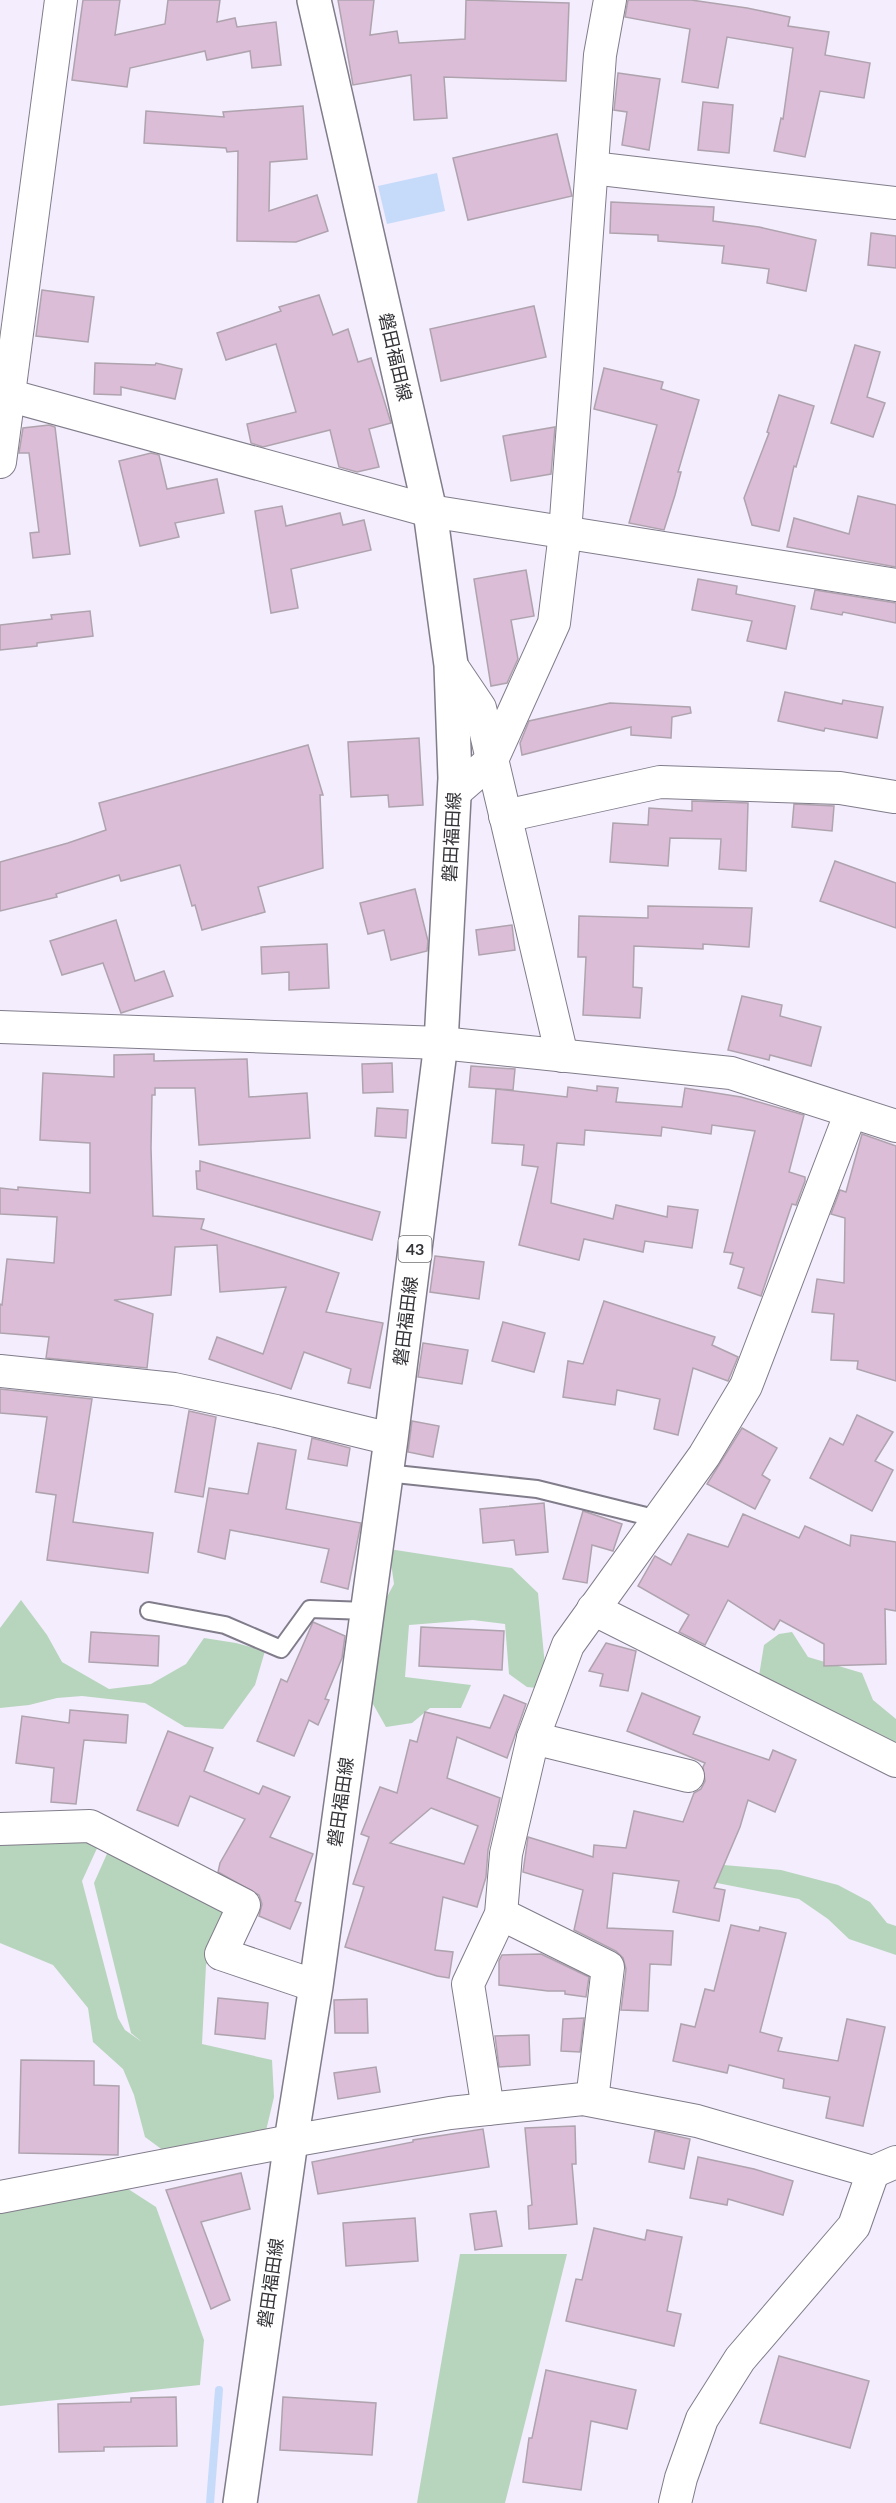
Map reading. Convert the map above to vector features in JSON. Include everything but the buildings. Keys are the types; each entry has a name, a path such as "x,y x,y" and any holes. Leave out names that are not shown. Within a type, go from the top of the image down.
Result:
{"main road":[{"name":"磐田福田線","path":"240,2503 291,2141 316,1986 391,1439 441,1043 454,793 452,665 430,511 314,0"}],"street":[{"path":"0,462 4,394 61,0"},
{"path":"454,793 492,760 554,623 566,533 600,55 610,0"},
{"path":"592,168 896,203"},
{"path":"4,394 430,511 896,585"},
{"path":"452,665 480,708 562,1056"},
{"path":"505,816 660,782 840,788 894,797"},
{"path":"0,1027 441,1043 731,1073 896,1126"},
{"path":"488,2109 468,1984 501,1914 506,1854 533,1738 568,1645 704,1456 746,1386 851,1112"},
{"path":"0,1371 174,1389 391,1439"},
{"path":"593,1609 896,1761"},
{"path":"533,1738 688,1776"},
{"path":"0,1829 90,1826 244,1905 220,1954 316,1986"},
{"path":"501,1914 608,1967 592,2100"},
{"path":"0,2197 450,2113 583,2099 697,2121 884,2167 854,2226 740,2359 702,2419 681,2478 675,2503"}],"lane":[{"path":"386,1473 537,1489 658,1519"},
{"path":"149,1611 225,1625 281,1649 310,1609 367,1611"}],"green space":[{"path":"389,1549 512,1568 538,1593 545,1666 537,1688 527,1687 509,1674 505,1624 473,1620 409,1625 405,1677 471,1685 461,1708 430,1708 412,1723 386,1727 373,1704 375,1652 383,1604 394,1584"},
{"path":"21,1600 47,1635 62,1662 109,1689 151,1684 186,1664 204,1638 265,1651 255,1685 223,1729 185,1727 145,1703 82,1696 0,1708 0,1628"},
{"path":"792,1632 808,1657 862,1673 873,1700 896,1719 896,1754 758,1682 764,1645 779,1634"},
{"path":"0,1830 104,1833 82,1881 118,2018 125,2030 142,2042 131,2033 94,1883 114,1838 230,1910 206,1965 202,2044 272,2060 274,2097 265,2135 164,2151 145,2137 134,2095 123,2069 93,2042 88,2008 53,1965 0,1943"},
{"path":"689,1862 781,1870 838,1885 870,1902 887,1923 896,1926 896,1955 849,1939 828,1919 799,1899 707,1881"},
{"path":"122,2185 156,2207 204,2340 200,2385 0,2406 0,2206"},
{"path":"460,2254 567,2254 505,2503 417,2503"}],"water":[{"path":"437,173 445,211 387,224 378,186"}],"waterway":[{"path":"210,2503 219,2390"}]}
